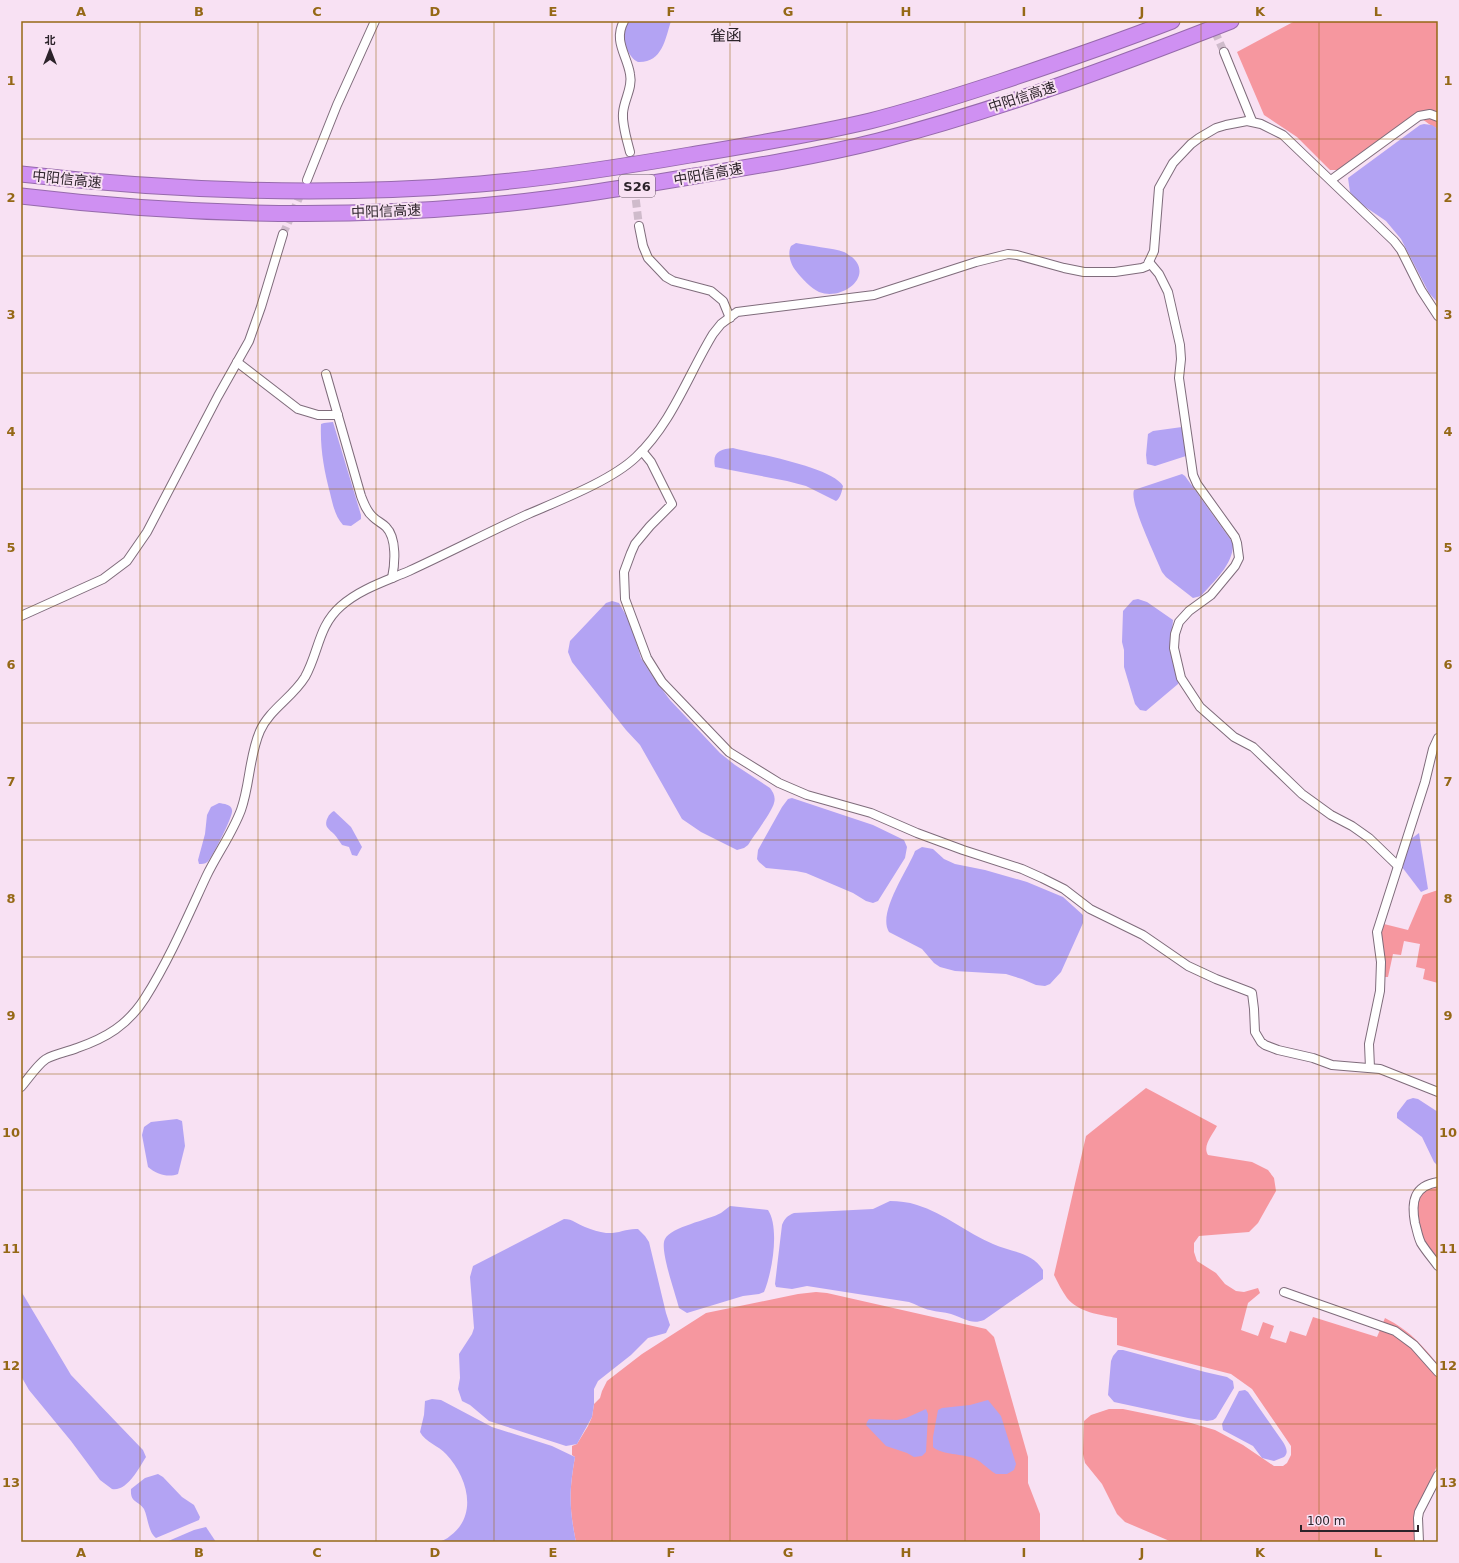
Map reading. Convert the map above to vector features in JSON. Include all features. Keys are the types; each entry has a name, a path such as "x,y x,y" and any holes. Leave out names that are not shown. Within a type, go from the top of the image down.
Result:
{"highway":[{"name":"中阳信高速","path":"21,174 129,185 204,189 290,190 372,190 438,187 487,184 557,176 731,148 871,120 953,97 1036,70 1172,21"},
{"name":"中阳信高速","path":"21,196 82,203 247,212 411,210 547,199 728,171 840,149 910,132 1050,88 1162,48 1231,21"}],"street":[{"path":"307,180 375,21"},
{"path":"624,21 620,29 620,40 631,79 623,115 630,152"},
{"path":"1224,52 1252,121"},
{"path":"1331,180 1419,116 1430,114 1438,117"},
{"path":"21,1087 44,1060 105,1037 116,1030 142,1003 187,920 208,874 233,830 240,814 255,746 261,729 304,677 322,632 332,615 350,600 373,586 602,480 624,467 642,451 670,415 713,334 718,327 737,312 874,295 976,262 1008,254 1084,272 1115,272 1145,267 1154,251 1159,188 1173,163 1191,144 1205,134 1226,125 1252,121 1283,135 1398,245 1421,290 1438,316"},
{"path":"639,226 643,246 648,258 666,277 673,281 711,291 722,301 730,318"},
{"path":"21,616 103,579 127,561 147,532 218,396 249,341 283,234"},
{"path":"1149,262 1159,274 1168,292 1180,345 1181,359 1179,378 1193,475 1197,484 1235,536 1239,553 1235,566 1211,595 1189,611 1179,622 1175,634 1174,648 1180,678 1200,707 1234,736 1252,747 1302,794 1330,815 1352,826 1369,838 1398,866"},
{"path":"237,362 298,409 318,415 338,415"},
{"path":"326,374 361,496 367,510 373,517 387,527 391,535 395,552 395,567 392,578"},
{"path":"642,451 651,462 672,504 650,526 631,553 624,572 625,599 647,658 662,682 729,752 779,783 807,795 871,813 944,843 1022,869 1060,887 1090,909 1143,934 1188,966 1252,993 1255,1032 1261,1042 1269,1047 1313,1058 1332,1065 1380,1069 1438,1092"},
{"path":"1370,1068 1369,1044 1380,990 1381,962 1377,932 1425,782 1433,749 1438,738"},
{"path":"1438,1182 1429,1183 1419,1190 1413,1203 1412,1210 1420,1242 1438,1266"},
{"path":"1284,1292 1395,1331 1414,1345 1438,1372"},
{"path":"1419,1542 1419,1512 1438,1475"}],"shaded area":[{"path":"629,21 671,21 661,49 652,59 638,62 629,53 626,48 623,34"},
{"path":"1295,21 1438,21 1438,129 1415,114 1339,170 1330,170 1297,137 1264,115 1237,52"},
{"path":"1420,125 1432,125 1438,129 1438,303 1429,293 1401,239 1386,221 1358,202 1350,192 1348,178"},
{"path":"796,243 845,252 858,264 860,272 858,279 846,290 837,293 828,294 819,292 801,277 791,263 790,249 791,246"},
{"path":"333,422 361,515 361,519 351,526 343,525 336,514 324,468 321,442 321,424"},
{"path":"1182,427 1187,452 1186,456 1155,466 1147,464 1146,455 1148,434 1153,431"},
{"path":"733,448 792,462 824,473 836,479 843,486 840,497 836,501 806,486 715,467 714,462 718,452 724,449"},
{"path":"1182,474 1185,476 1233,543 1230,558 1222,572 1201,596 1193,598 1166,577 1162,572 1139,517 1135,506 1134,496 1134,490"},
{"path":"1138,599 1147,602 1173,620 1171,644 1179,682 1146,711 1140,710 1135,704 1124,667 1124,650 1122,642 1123,611 1133,600"},
{"path":"612,601 619,603 631,624 641,658 670,700 720,753 735,765 770,788 773,793 775,801 773,807 748,845 744,848 737,850 701,832 682,819 640,745 626,730 572,662 568,652 570,641 606,603"},
{"path":"792,798 873,825 904,840 907,847 905,858 878,901 873,903 866,901 853,893 806,873 766,868 759,862 757,859 758,850 782,807 788,799"},
{"path":"219,803 230,807 232,813 223,835 211,857 206,863 199,864 198,860 205,834 207,815 211,807"},
{"path":"334,811 351,827 362,847 357,856 352,855 349,847 342,845 327,827 326,823 328,818"},
{"path":"1419,833 1428,889 1421,892 1402,867 1411,839"},
{"path":"922,847 933,849 944,859 955,864 985,870 1027,882 1063,897 1083,915 1083,923 1061,972 1050,984 1045,986 1036,985 1006,974 955,971 940,967 934,963 922,949 889,932 886,924 890,903 915,851"},
{"path":"1438,890 1438,983 1423,979 1425,969 1416,967 1420,944 1404,941 1401,955 1393,954 1388,977 1384,977 1383,947 1380,930 1384,924 1408,930 1423,895"},
{"path":"1146,1088 1217,1126 1207,1144 1206,1151 1208,1155 1252,1162 1268,1170 1274,1178 1276,1191 1258,1223 1249,1232 1199,1236 1194,1243 1194,1252 1197,1261 1216,1273 1225,1284 1236,1291 1244,1292 1258,1288 1260,1293 1248,1303 1241,1330 1258,1336 1263,1322 1274,1326 1270,1338 1286,1343 1290,1331 1306,1336 1313,1317 1377,1337 1385,1318 1414,1338 1438,1364 1438,1464 1416,1510 1414,1527 1415,1542 1172,1542 1125,1522 1117,1514 1102,1484 1085,1463 1083,1454 1084,1421 1091,1415 1109,1409 1123,1409 1191,1423 1215,1430 1243,1445 1274,1466 1283,1466 1287,1463 1291,1455 1291,1446 1252,1389 1231,1374 1117,1345 1117,1318 1104,1316 1077,1307 1067,1298 1054,1275 1086,1136"},
{"path":"1413,1098 1418,1099 1438,1112 1438,1166 1434,1162 1422,1137 1397,1118 1397,1113 1407,1100"},
{"path":"177,1119 182,1121 185,1146 178,1174 170,1176 162,1175 148,1167 142,1135 144,1127 151,1122"},
{"path":"1438,1184 1438,1262 1423,1241 1415,1210 1421,1191"},
{"path":"890,1201 907,1202 937,1213 983,1239 1033,1259 1043,1270 1043,1279 984,1320 975,1322 951,1314 927,1309 909,1302 807,1286 792,1289 776,1287 775,1284 782,1225 788,1216 794,1213 873,1209"},
{"path":"730,1206 768,1210 772,1218 774,1228 774,1251 770,1274 764,1292 743,1296 687,1313 679,1308 666,1262 664,1252 665,1239 674,1231 715,1216"},
{"path":"564,1219 593,1230 606,1233 638,1229 645,1236 649,1242 670,1325 666,1333 648,1338 631,1355 598,1381 594,1389 592,1417 577,1444 566,1446 489,1421 470,1405 462,1401 458,1389 460,1378 459,1354 472,1334 474,1328 470,1277 473,1266"},
{"path":"21,1291 71,1375 143,1450 146,1457 136,1473 123,1487 112,1489 100,1480 71,1441 29,1390 21,1376"},
{"path":"816,1292 827,1293 986,1329 994,1337 1028,1457 1028,1483 1040,1514 1040,1542 576,1542 571,1509 571,1490 575,1457 572,1455 572,1446 577,1444 588,1426 592,1417 594,1404 600,1398 607,1381 642,1354 706,1313 798,1294"},
{"path":"1118,1350 1123,1350 1227,1377 1233,1381 1234,1388 1216,1418 1207,1421 1114,1402 1108,1395 1111,1361"},
{"path":"1245,1390 1248,1392 1283,1442 1287,1452 1284,1457 1274,1461 1262,1458 1253,1446 1223,1430 1222,1424 1239,1391"},
{"path":"432,1399 441,1400 492,1427 552,1446 575,1457 571,1500 572,1519 576,1542 439,1542 449,1537 459,1527 465,1517 467,1495 460,1473 453,1463 443,1451 425,1439 420,1432 424,1415 425,1401"},
{"path":"988,1400 1001,1416 1016,1464 1014,1470 1007,1474 996,1474 974,1458 940,1451 933,1447 933,1437 938,1410 942,1408 970,1405"},
{"path":"926,1409 928,1414 926,1452 922,1456 914,1457 886,1446 866,1425 869,1419 897,1420 906,1418"},
{"path":"158,1474 163,1477 182,1497 194,1505 200,1517 199,1520 156,1538 151,1532 144,1509 133,1499 131,1489 145,1478"},
{"path":"206,1527 216,1542 166,1542 194,1530"}],"tunnel":[{"path":"1210,21 1224,52"},
{"path":"630,152 639,226"},
{"path":"283,234 303,189"}],"district":[{"name":"雀函","path":"726,35"}]}
